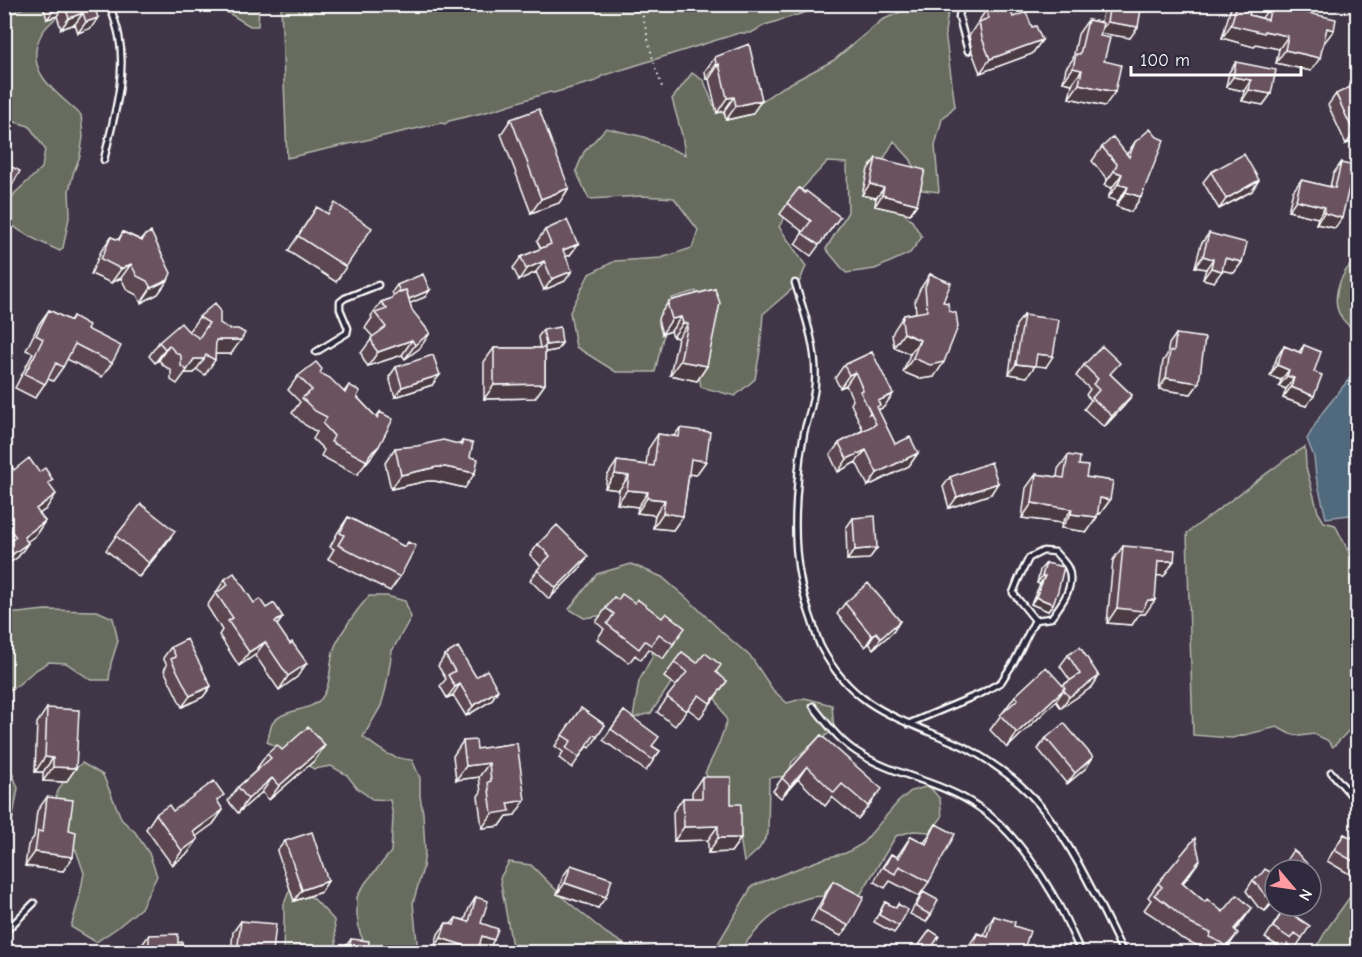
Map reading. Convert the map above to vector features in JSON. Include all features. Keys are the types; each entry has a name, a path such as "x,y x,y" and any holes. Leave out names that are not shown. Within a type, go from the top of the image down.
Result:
{"lane":[{"path":"104,160 118,95 122,61 119,34 109,4"},
{"path":"961,4 959,17 968,51"},
{"path":"795,283 812,340 815,359 815,384 804,434 795,504 796,562 805,603 820,645 833,667 868,703 908,724 959,744 1000,769 1029,793 1046,812 1065,842 1090,885 1123,952"},
{"path":"316,352 347,333 348,328 340,309 340,302 378,285"},
{"path":"1042,551 1055,552 1068,568 1071,582 1062,603 1051,618 1035,620 1013,593 1029,558 1042,551"},
{"path":"908,724 982,693 1001,682 1035,620"},
{"path":"813,706 836,734 856,752 876,763 958,795 990,816 1019,844 1054,896 1081,952"},
{"path":"1331,772 1358,803"},
{"path":"4,933 34,903"}],"path":[{"path":"640,4 662,87"}],"green space":[{"path":"281,4 829,5 765,25 751,33 739,33 602,76 596,81 550,92 445,124 441,123 287,158"},
{"path":"30,5 66,5 42,33 37,46 36,59 45,80 81,115 83,137 80,156 69,191 70,213 63,248 60,251 24,233 5,218 5,208 15,193 42,168 45,149 29,126 5,121 5,16"},
{"path":"215,5 259,5 258,26 250,26"},
{"path":"916,5 949,5 945,32 955,106 942,119 935,146 939,192 922,190 911,160 894,141 882,162 884,194 912,221 922,237 910,253 875,269 846,273 826,249 848,212 847,163 827,162 799,192 779,227 806,266 799,283 763,314 755,379 735,396 701,387 697,362 700,317 696,291 672,298 655,372 616,372 576,347 570,312 589,274 615,261 661,258 692,248 698,230 674,198 642,196 589,199 576,171 584,152 606,128 644,137 685,155 672,99 692,73 704,81 713,104 728,118 752,108 778,90 834,60 882,20"},
{"path":"1357,259 1357,331 1352,329 1340,316 1336,298 1345,272"},
{"path":"1305,447 1306,467 1318,512 1324,522 1335,525 1357,568 1357,722 1333,747 1327,740 1314,734 1300,736 1277,727 1232,738 1193,735 1187,533"},
{"path":"631,564 662,577 690,601 751,657 773,690 787,703 805,698 832,705 834,730 807,748 792,762 788,777 769,778 768,834 759,849 744,862 739,831 705,773 727,721 706,680 687,669 671,683 651,713 633,718 639,681 652,657 654,632 613,614 584,618 569,609 597,574"},
{"path":"369,596 387,596 405,601 411,617 392,651 381,706 363,737 391,756 412,760 420,778 425,851 423,868 413,903 417,942 414,952 369,952 360,933 357,915 357,897 366,882 391,852 393,817 390,800 372,799 357,788 347,775 331,766 314,769 267,742 272,724 277,719 289,712 310,706 321,699 329,680 335,646 350,620"},
{"path":"97,611 113,618 118,641 111,663 109,680 91,680 66,663 49,662 5,693 5,612"},
{"path":"82,763 103,775 122,820 135,832 149,853 157,876 141,908 96,942 71,927 84,873 76,850 52,816 57,793 66,777"},
{"path":"12,772 18,788 11,828 5,844 5,773"},
{"path":"929,786 940,799 942,817 931,832 913,831 896,836 859,897 820,896 797,902 768,919 738,952 713,952 752,886 825,858 846,853 862,844 898,802 911,791"},
{"path":"509,862 531,865 567,901 606,933 627,946 659,948 661,952 566,952 558,945 547,952 513,952 500,878"},
{"path":"1357,887 1357,952 1314,952 1327,929"},
{"path":"290,889 313,898 334,920 337,952 283,952 284,904"}],"water":[{"path":"1353,374 1358,375 1357,514 1326,518 1314,457 1307,439 1322,413"}],"building":[{"path":"53,4 94,4 98,18 86,22 83,13 69,18 64,5 55,9"},
{"path":"1001,4 1009,4 1013,17 1026,12 1032,27 1036,26 1042,40 990,59 979,22 989,18 986,10"},
{"path":"1110,4 1142,4 1138,27 1107,22"},
{"path":"1237,4 1251,4 1249,15 1268,20 1271,5 1336,19 1334,30 1327,28 1320,58 1285,50 1288,36 1231,25"},
{"path":"1088,20 1103,23 1100,36 1110,38 1104,61 1121,65 1115,92 1079,84 1082,70 1073,68 1076,54 1080,54"},
{"path":"749,44 762,100 736,106 734,97 727,98 719,64 716,65 715,57"},
{"path":"1236,62 1276,70 1271,94 1249,90 1251,80 1233,77"},
{"path":"1358,83 1358,132 1354,133 1336,94"},
{"path":"539,109 569,188 541,199 511,119"},
{"path":"1150,129 1157,137 1164,140 1141,197 1126,192 1128,187 1118,184 1122,174 1114,171 1117,164 1102,147 1113,137 1129,157 1135,142"},
{"path":"1244,154 1259,180 1226,199 1211,172"},
{"path":"876,158 925,170 917,204 882,195 884,188 870,184"},
{"path":"4,163 20,171 4,200"},
{"path":"1341,163 1354,166 1342,218 1324,213 1325,207 1296,200 1301,180 1335,188"},
{"path":"799,188 840,217 819,245 802,233 811,221 787,203"},
{"path":"335,203 372,228 346,267 298,236 317,207 328,214"},
{"path":"567,220 578,244 563,250 572,271 552,279 544,261 526,269 521,257 551,244 545,230"},
{"path":"123,232 142,241 145,235 151,232 171,273 168,280 151,288 147,281 137,276 131,264 121,269 101,259 111,237 119,240"},
{"path":"1209,233 1247,243 1242,262 1225,258 1222,271 1211,268 1213,259 1203,256"},
{"path":"423,274 430,290 409,299 406,290 400,292 397,285"},
{"path":"930,274 951,283 943,302 948,303 949,311 956,313 958,327 944,362 930,365 913,358 920,340 904,333 902,321 904,315 927,311 925,287"},
{"path":"715,289 720,303 707,366 680,361 688,324 683,323 681,317 672,319 668,306 669,301"},
{"path":"406,290 412,310 430,333 415,345 412,340 378,352 371,338 386,327 375,313 387,309 381,302"},
{"path":"215,303 220,310 220,323 229,329 238,329 245,333 241,340 216,340 215,360 206,355 204,359 194,359 187,370 181,366 181,356 169,345 165,349 159,342 181,323 199,338 209,323 199,317"},
{"path":"49,310 71,321 73,316 89,325 87,329 121,346 112,363 75,344 63,367 56,363 45,384 25,374 43,339 36,335"},
{"path":"1024,315 1059,320 1053,356 1037,354 1035,366 1016,364"},
{"path":"560,327 562,343 546,345 543,330"},
{"path":"1176,334 1205,338 1199,383 1166,378 1170,351 1174,351"},
{"path":"1304,345 1321,352 1314,372 1322,375 1314,396 1291,387 1294,378 1287,376 1289,370 1277,365 1284,346 1301,353"},
{"path":"1102,346 1120,363 1110,374 1132,395 1112,416 1092,398 1099,390 1093,384 1098,379 1084,365"},
{"path":"494,348 545,348 545,384 494,385"},
{"path":"872,352 893,394 878,401 880,405 877,407 895,444 910,437 918,453 877,473 866,450 847,459 839,443 876,424 860,391 863,390 855,372 849,375 844,365"},
{"path":"433,355 440,375 402,387 396,367"},
{"path":"316,362 322,369 320,373 330,378 345,393 349,385 360,391 357,397 377,418 380,412 393,419 379,446 370,454 367,461 331,442 334,436 323,424 327,417 315,411 302,398 312,390 298,376"},
{"path":"680,428 710,432 706,461 691,459 683,516 663,513 665,500 647,498 648,492 627,490 629,476 615,474 617,461 654,466 658,434 679,437"},
{"path":"443,440 462,445 462,441 473,443 470,457 478,459 475,473 437,467 401,475 395,448"},
{"path":"1068,455 1080,457 1079,465 1088,466 1086,477 1113,481 1110,500 1100,498 1097,517 1071,514 1072,509 1032,503 1036,474 1064,478"},
{"path":"29,458 39,472 45,468 53,480 48,483 56,494 36,509 45,521 24,537 28,543 13,554 6,544 16,537 4,522 4,470 11,465 14,470"},
{"path":"991,462 998,483 957,497 950,477"},
{"path":"141,504 175,531 149,563 116,536"},
{"path":"875,516 877,548 855,550 853,518"},
{"path":"348,517 405,547 408,542 416,546 400,577 338,545 344,535 340,533"},
{"path":"557,525 588,556 556,588 537,570 550,556 538,544"},
{"path":"1123,546 1175,550 1174,561 1158,561 1155,600 1148,600 1142,611 1117,608"},
{"path":"1046,563 1064,567 1053,604 1036,597 1045,576 1042,576"},
{"path":"234,573 254,603 260,599 266,608 274,603 283,617 275,622 307,663 288,676 265,642 249,652 228,621 233,618 216,593 228,585 225,579"},
{"path":"868,583 900,621 881,638 876,632 872,636 845,603"},
{"path":"622,594 635,603 637,599 662,618 666,613 685,628 673,644 659,634 651,645 645,641 639,649 607,624 614,614 606,608 614,597 618,600"},
{"path":"187,639 211,686 190,696 171,659 176,657 171,647"},
{"path":"458,647 476,677 487,670 498,690 473,706 460,684 455,687 448,675 455,671 445,655"},
{"path":"1080,647 1099,676 1069,697 1063,685 1080,674 1068,655"},
{"path":"682,652 697,663 705,653 721,665 716,672 727,681 710,703 699,695 686,711 667,697 687,672 674,662"},
{"path":"1046,667 1065,688 1017,733 1000,715 1018,699 1015,696"},
{"path":"47,708 79,710 76,768 53,767 53,758 45,757"},
{"path":"581,708 605,725 597,737 594,735 579,757 566,748 571,741 562,735"},
{"path":"624,711 659,737 652,746 660,751 653,760 611,729"},
{"path":"1064,723 1093,757 1075,773 1046,738"},
{"path":"308,727 325,745 279,786 272,778 248,799 238,787 271,758 267,754 277,745 282,750"},
{"path":"821,735 882,789 868,806 842,784 834,793 807,766 790,786 782,778"},
{"path":"476,740 477,749 517,743 525,800 508,803 510,811 492,814 488,782 491,781 489,763 466,766 463,741"},
{"path":"702,777 731,777 731,804 741,804 741,838 718,838 718,826 684,827 683,798 702,798"},
{"path":"214,781 224,795 217,800 223,810 193,832 198,839 182,851 156,814 169,805 173,811"},
{"path":"47,797 73,800 69,830 76,832 73,857 35,852 38,831 43,832"},
{"path":"936,824 955,834 929,882 899,866 895,874 884,868 891,854 899,858 911,836 926,844"},
{"path":"312,832 328,881 302,890 285,841"},
{"path":"1344,834 1351,838 1353,834 1358,837 1358,864 1334,850"},
{"path":"1195,838 1200,860 1182,882 1205,902 1207,899 1223,912 1237,895 1252,908 1234,929 1238,933 1226,947 1209,937 1211,933 1191,924 1154,895 1162,887 1158,883"},
{"path":"1293,850 1302,858 1288,858"},
{"path":"571,865 612,879 606,897 565,883"},
{"path":"1263,872 1263,892 1253,880"},
{"path":"833,881 864,897 849,926 819,910"},
{"path":"923,892 938,900 931,915 916,907"},
{"path":"476,897 488,901 481,923 498,929 494,940 482,936 478,950 441,938 446,923 454,925 456,918 469,922"},
{"path":"885,902 896,908 898,904 908,910 899,926 879,915"},
{"path":"994,916 1015,922 1014,926 1030,931 1023,952 998,952 974,945 977,933 988,937"},
{"path":"1278,918 1298,918 1310,926 1302,938 1295,933 1291,939 1273,927"},
{"path":"241,921 276,924 273,952 237,952"},
{"path":"930,930 939,936 929,952 919,945"},
{"path":"178,934 178,943 182,942 182,952 142,952 142,950 149,950 149,935"},
{"path":"351,939 369,941 368,952 349,952"}]}
